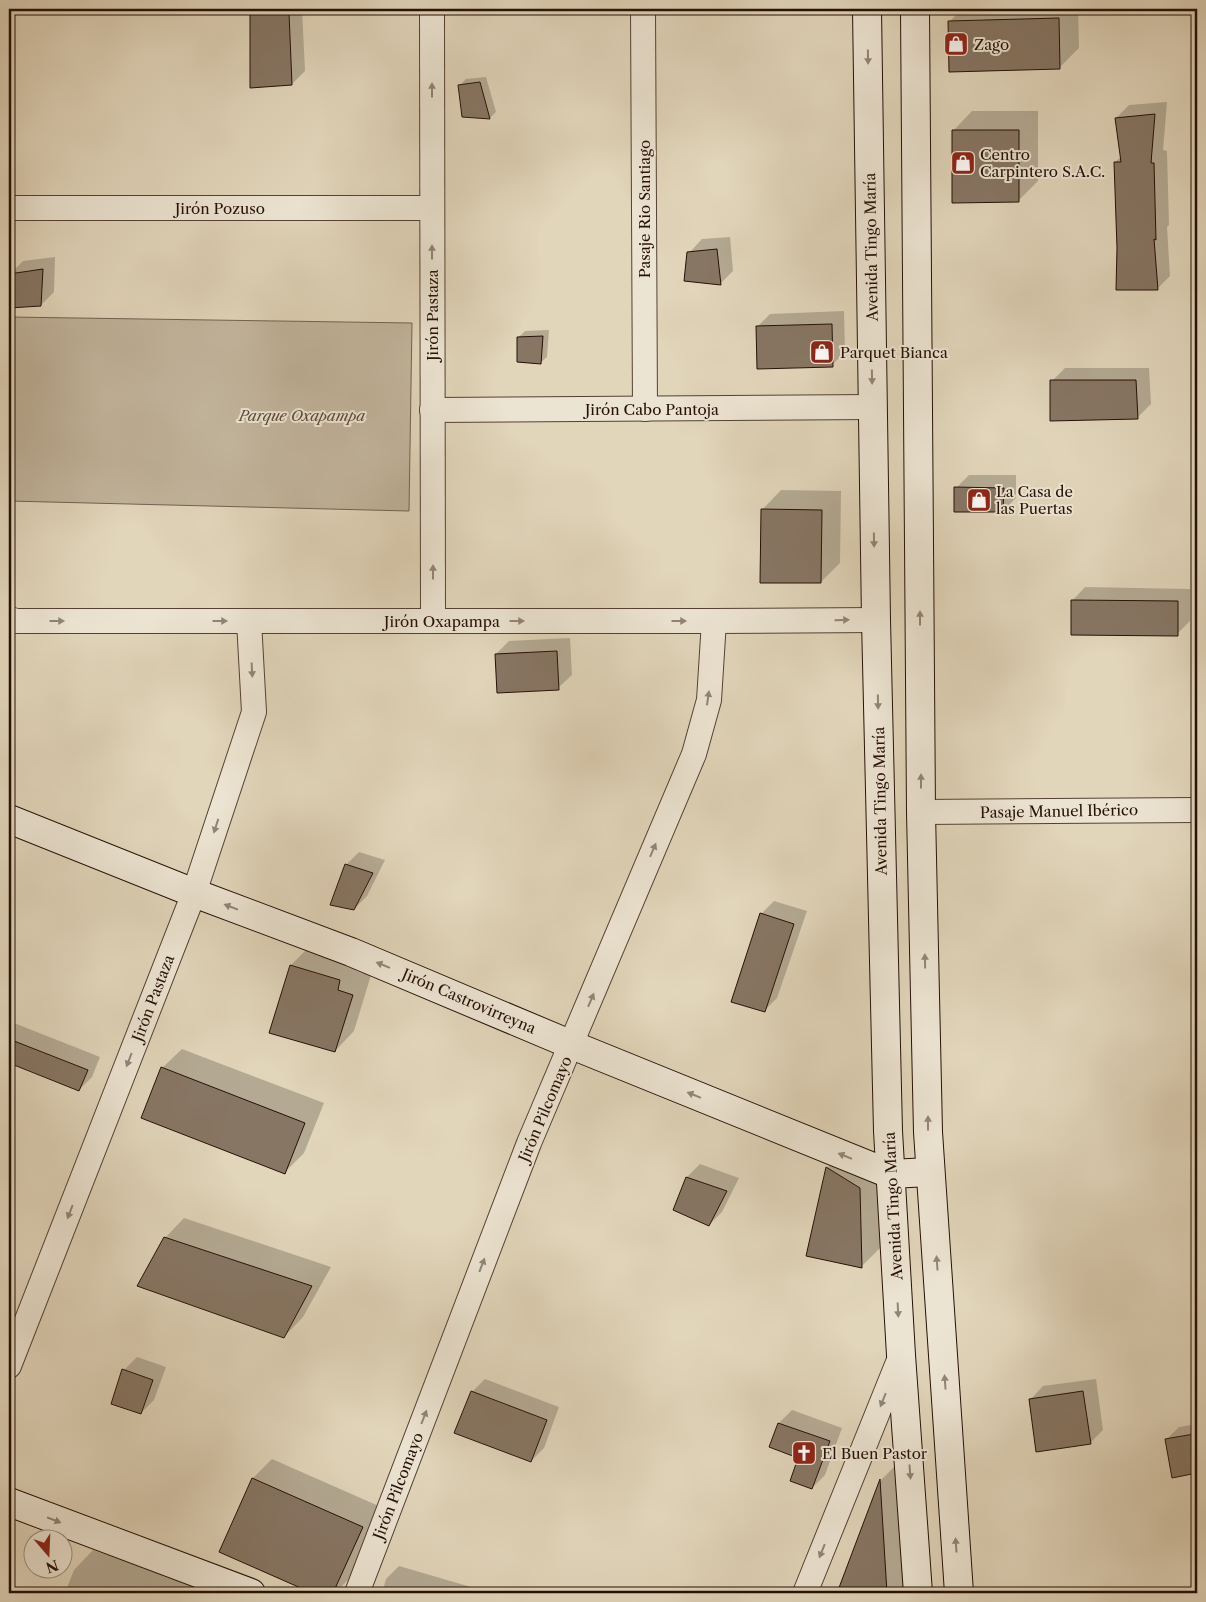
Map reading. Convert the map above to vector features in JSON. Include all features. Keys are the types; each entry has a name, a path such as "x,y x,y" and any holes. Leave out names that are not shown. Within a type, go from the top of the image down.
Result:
{"main road":[{"name":"Avenida Tingo María","path":"868,9 876,620 890,1174 918,1593"},
{"path":"915,9 921,812 930,1172 959,1593"},
{"name":"Jirón Castrovirreyna","path":"9,819 194,893 352,952 572,1045 890,1174 930,1172"},
{"path":"9,1502 251,1593"}],"street":[{"name":"Jirón Pastaza","path":"432,9 433,621"},
{"name":"Pasaje Rio Santiago","path":"643,9 645,409"},
{"name":"Jirón Pozuso","path":"9,208 432,208"},
{"name":"Jirón Cabo Pantoja","path":"432,410 873,407"},
{"name":"Jirón Oxapampa","path":"9,619 18,621 876,620"},
{"name":"Jirón Pastaza","path":"9,1366 194,893 254,712 249,621"},
{"name":"Jirón Pilcomayo","path":"357,1593 529,1143 694,754 709,700 714,621"},
{"name":"Pasaje Manuel Ibérico","path":"921,812 1197,810"},
{"path":"805,1593 901,1355"}],"green space":[{"name":"Parque Oxapampa","path":"9,317 412,323 409,511 9,501"}],"building":[{"path":"250,10 289,13 292,85 250,88"},
{"path":"1059,18 1060,69 949,72 948,21"},
{"path":"480,82 490,119 462,117 458,85"},
{"path":"1155,114 1151,163 1154,163 1156,240 1154,239 1158,290 1116,290 1117,248 1114,162 1121,162 1115,118"},
{"path":"952,130 1019,130 1019,202 952,203"},
{"path":"717,249 721,285 684,281 687,252"},
{"path":"43,269 41,306 9,308 9,274"},
{"path":"832,324 833,367 757,369 756,326"},
{"path":"543,336 541,364 517,362 517,337"},
{"path":"1050,380 1136,380 1138,419 1050,421"},
{"name":"La Casa de las Puertas","path":"954,487 1004,488 1003,512 954,512"},
{"path":"761,509 822,510 821,583 760,583"},
{"path":"1071,600 1178,601 1178,636 1071,635"},
{"path":"557,651 559,690 497,693 495,654"},
{"path":"345,864 373,873 354,910 330,905"},
{"path":"760,913 794,924 765,1012 731,1002"},
{"path":"290,965 340,980 338,990 353,995 335,1052 269,1033"},
{"path":"9,1039 88,1070 79,1091 9,1063"},
{"path":"161,1067 305,1123 285,1174 141,1118"},
{"path":"826,1167 860,1188 862,1268 806,1256"},
{"path":"686,1177 727,1191 709,1226 673,1210"},
{"path":"164,1237 312,1286 284,1338 137,1286"},
{"path":"122,1369 153,1380 141,1414 111,1404"},
{"path":"471,1391 547,1420 531,1462 454,1433"},
{"path":"1083,1391 1091,1444 1036,1452 1029,1399"},
{"name":"El Buen Pastor","path":"778,1423 830,1441 812,1489 790,1481 798,1458 769,1447"},
{"path":"1194,1434 1197,1451 1197,1473 1172,1478 1165,1439"},
{"path":"252,1478 363,1527 333,1593 312,1593 219,1552"},
{"path":"880,1479 887,1593 837,1593"}],"place":[{"name":"Zago","path":"956,44"},
{"name":"Centro Carpintero S.A.C.","path":"963,163"},
{"name":"Parquet Bianca","path":"822,352"},
{"name":"La Casa de las Puertas","path":"979,500"},
{"name":"El Buen Pastor","path":"804,1453"}]}
